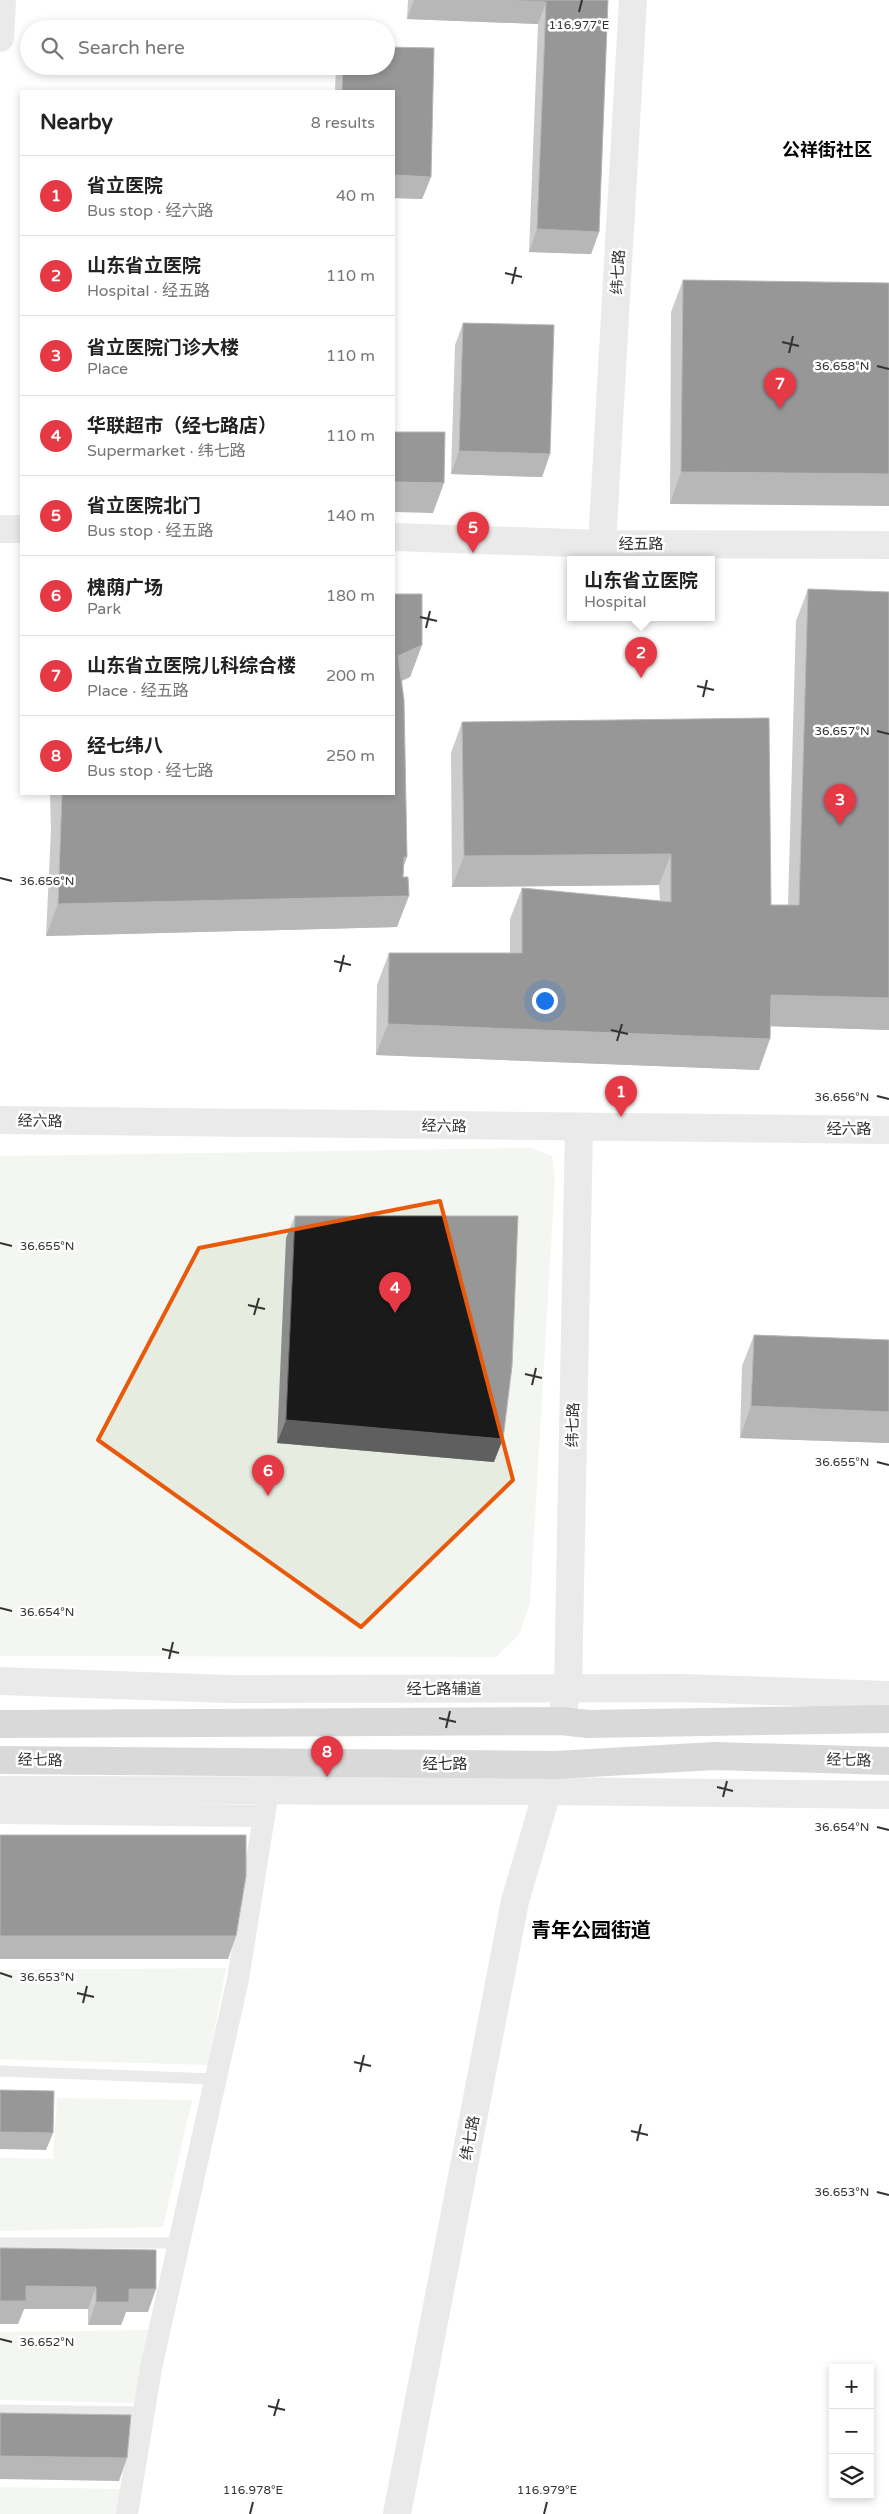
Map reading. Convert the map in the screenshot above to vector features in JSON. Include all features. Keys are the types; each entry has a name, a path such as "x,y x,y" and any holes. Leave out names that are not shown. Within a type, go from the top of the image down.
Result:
{"main road":[{"path":"0,1724 561,1721 588,1724 889,1719"},
{"name":"经七路","path":"0,1760 555,1764 715,1756 889,1761"}],"street":[{"path":"0,38 2,0"},
{"name":"纬七路","path":"599,552 633,0"},
{"path":"0,529 20,529"},
{"name":"经五路","path":"395,537 599,552 889,545"},
{"name":"经六路","path":"0,1120 889,1130"},
{"name":"纬七路","path":"561,1721 568,1689 579,1128"},
{"name":"经七路辅道","path":"0,1681 228,1689 682,1688 889,1695"},
{"name":"纬七路","path":"397,2514 515,1902 555,1764"},
{"path":"0,1790 266,1803"},
{"path":"0,1814 548,1791 889,1795"},
{"path":"127,2514 151,2368 238,1979 266,1803"}],"lane":[{"path":"0,2071 216,2079"},
{"path":"0,2243 179,2243"},
{"path":"0,2410 144,2412"}],"highlighted area":[{"path":"440,1201 513,1480 361,1627 98,1440 199,1248"}],"shaded area":[{"path":"532,1148 552,1156 555,1178 530,1603 519,1635 496,1657 0,1656 0,1156"},
{"path":"226,1968 208,2065 0,2059 0,1970"},
{"path":"57,2098 192,2100 163,2227 0,2231 0,2158 53,2159"},
{"path":"148,2330 134,2403 0,2400 0,2332"},
{"path":"0,2487 121,2489 121,2514 0,2514"}],"building":[{"path":"503,0 608,0 599,232 537,229 546,2"},
{"path":"395,47 434,48 431,177 395,175 395,90 342,90 343,75 395,75"},
{"path":"683,280 889,283 889,474 681,472"},
{"path":"463,323 554,325 550,454 459,451"},
{"path":"395,432 445,432 444,483 395,482"},
{"path":"808,589 889,592 889,998 771,995 770,1039 388,1024 389,953 522,953 522,888 671,902 671,854 464,856 462,722 769,718 771,905 799,905"},
{"path":"395,594 422,594 422,645 398,656 404,700 407,857 404,857 403,877 408,877 409,896 58,904 62,795 395,795"},
{"path":"295,1216 518,1216 512,1366 503,1439 286,1420"},
{"path":"754,1335 889,1340 889,1412 751,1406"},
{"path":"0,1835 246,1835 246,1876 236,1936 0,1936"},
{"path":"0,2090 54,2091 53,2133 0,2132"},
{"path":"0,2248 156,2250 156,2289 129,2289 129,2302 96,2302 96,2287 26,2286 26,2301 0,2301"},
{"path":"0,2413 131,2415 127,2458 0,2456"}],"place":[{"name":"山东省立医院儿科综合楼","path":"780,409"},
{"name":"省立医院北门","path":"473,553"},
{"name":"山东省立医院","path":"641,678"},
{"name":"省立医院门诊大楼","path":"840,825"},
{"name":"省立医院","path":"621,1117"},
{"name":"华联超市（经七路店）","path":"395,1313"},
{"name":"槐荫广场","path":"268,1496"},
{"name":"经七纬八","path":"327,1777"}],"district":[{"name":"公祥街社区","path":"827,150"},
{"name":"青年公园街道","path":"591,1931"}]}
